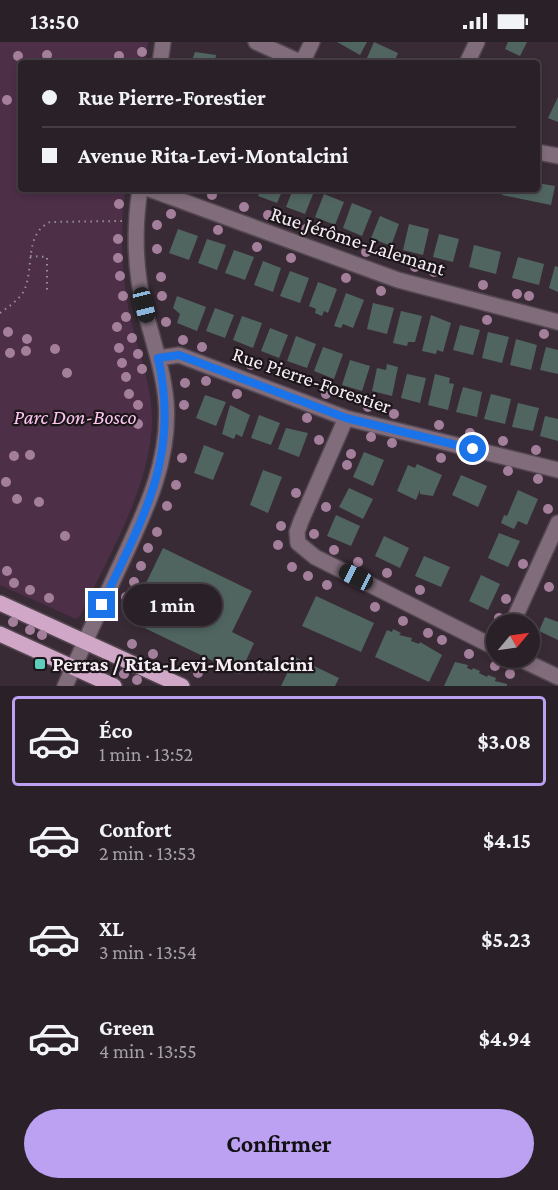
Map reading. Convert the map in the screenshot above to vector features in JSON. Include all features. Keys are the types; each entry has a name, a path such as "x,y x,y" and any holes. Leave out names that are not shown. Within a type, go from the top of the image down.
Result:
{"main road":[{"path":"0,603 182,686"},
{"path":"0,634 114,686"}],"street":[{"path":"160,60 163,42"},
{"path":"256,42 295,60"},
{"path":"303,60 312,42"},
{"path":"468,60 477,42"},
{"path":"540,153 558,156"},
{"path":"65,686 141,520 161,466 167,418 158,358 141,291 137,220 140,192"},
{"name":"Rue Jérôme-Lalemant","path":"157,192 398,280 558,322"},
{"name":"Rue Pierre-Forestier","path":"158,358 179,355 346,418 558,470"},
{"path":"346,418 301,521 297,532 298,543 315,557 486,643"},
{"path":"517,614 558,523"},
{"path":"540,668 558,676"}],"path":[{"path":"0,313 22,294 27,283 32,245 43,225 50,222 137,220"},
{"path":"30,256 47,257 47,290"}],"green space":[{"name":"Parc Don-Bosco","path":"0,42 148,42 145,60 18,60 18,192 125,192 122,222 123,272 131,321 147,382 152,420 150,445 136,496 80,616 76,619 0,585"}],"building":[{"path":"337,42 367,42 360,55"},
{"path":"374,42 398,53 395,60 367,58"},
{"path":"508,42 527,42 520,56 505,49"},
{"path":"195,52 216,55 215,60 192,60"},
{"path":"558,97 558,122 548,118"},
{"path":"540,184 555,186 551,205 502,195 502,192 540,192"},
{"path":"260,192 282,192 277,203 258,196"},
{"path":"292,192 314,192 305,214 286,207"},
{"path":"324,194 344,202 335,225 315,217"},
{"path":"352,203 372,211 362,236 343,228"},
{"path":"380,216 399,224 391,246 371,238"},
{"path":"409,224 429,229 423,255 403,250"},
{"path":"178,229 198,236 189,260 169,253"},
{"path":"439,234 459,239 453,262 433,257"},
{"path":"207,239 226,245 217,270 198,263"},
{"path":"474,245 501,252 496,274 469,267"},
{"path":"234,250 254,257 245,280 225,273"},
{"path":"518,257 544,264 539,285 512,278"},
{"path":"263,261 281,268 273,292 254,285"},
{"path":"555,266 558,267 558,292 549,288"},
{"path":"290,271 309,278 300,303 280,296"},
{"path":"318,282 337,289 328,313 324,311 322,316 315,313 316,309 309,306"},
{"path":"346,293 364,300 353,328 343,324 341,328 334,326"},
{"path":"177,296 206,307 197,331 177,323 180,314 173,308"},
{"path":"373,303 394,308 387,334 367,329"},
{"path":"215,308 234,315 225,338 206,331"},
{"path":"401,311 422,316 415,342 408,342 407,346 393,343"},
{"path":"431,315 451,323 443,352 437,350 436,354 422,351"},
{"path":"242,316 262,323 253,348 233,340"},
{"path":"460,325 480,330 473,355 453,350"},
{"path":"270,328 288,335 279,358 261,351"},
{"path":"488,332 509,337 502,363 482,358"},
{"path":"296,336 316,344 307,368 287,361"},
{"path":"516,339 537,345 531,370 510,365"},
{"path":"323,347 343,354 334,379 314,371"},
{"path":"546,347 558,350 558,374 540,370"},
{"path":"350,360 370,366 362,391 342,385"},
{"path":"387,364 398,367 392,396 372,391 377,368 386,370"},
{"path":"407,374 426,378 420,403 401,398"},
{"path":"435,374 450,378 449,383 454,384 448,410 428,405"},
{"path":"463,387 482,392 477,417 456,412"},
{"path":"491,394 511,399 505,424 484,419"},
{"path":"205,395 226,402 216,426 196,418"},
{"path":"518,403 539,408 533,431 512,427"},
{"path":"230,405 250,415 242,437 236,434 234,439 222,434"},
{"path":"259,415 280,423 271,445 251,438"},
{"path":"545,416 558,419 558,441 540,436"},
{"path":"286,428 308,433 299,457 278,449"},
{"path":"204,445 224,453 213,480 194,473"},
{"path":"364,452 384,460 373,486 353,477"},
{"path":"417,464 442,475 433,496 420,494 420,490 416,500 397,491 408,465 415,468"},
{"path":"263,470 282,477 268,513 250,505"},
{"path":"461,475 487,486 478,507 452,495"},
{"path":"349,488 373,499 363,519 339,507"},
{"path":"518,490 538,499 527,525 518,521 514,529 501,523 504,515 507,516"},
{"path":"336,515 360,526 351,546 327,536"},
{"path":"499,533 520,541 508,567 488,558"},
{"path":"384,536 409,548 400,568 375,556"},
{"path":"163,548 252,591 232,632 254,643 240,674 128,620"},
{"path":"424,556 450,567 441,587 415,576"},
{"path":"481,575 500,584 488,610 469,601"},
{"path":"316,596 374,623 361,652 302,626"},
{"path":"545,617 558,622 558,640 540,631"},
{"path":"393,629 401,633 399,635 412,638 411,641 419,644 420,642 442,655 429,682 375,657 387,630 392,632"},
{"path":"295,657 339,678 335,686 281,686"},
{"path":"455,662 468,665 467,668 480,671 479,673 487,677 488,675 496,678 495,681 507,684 507,686 444,686"}],"place":[{"name":"Perras / Rita-Levi-Montalcini","path":"40,664"}],"route":[{"path":"102,605 141,520 161,466 167,418 164,382 158,358 179,355 346,418 473,449"}]}
